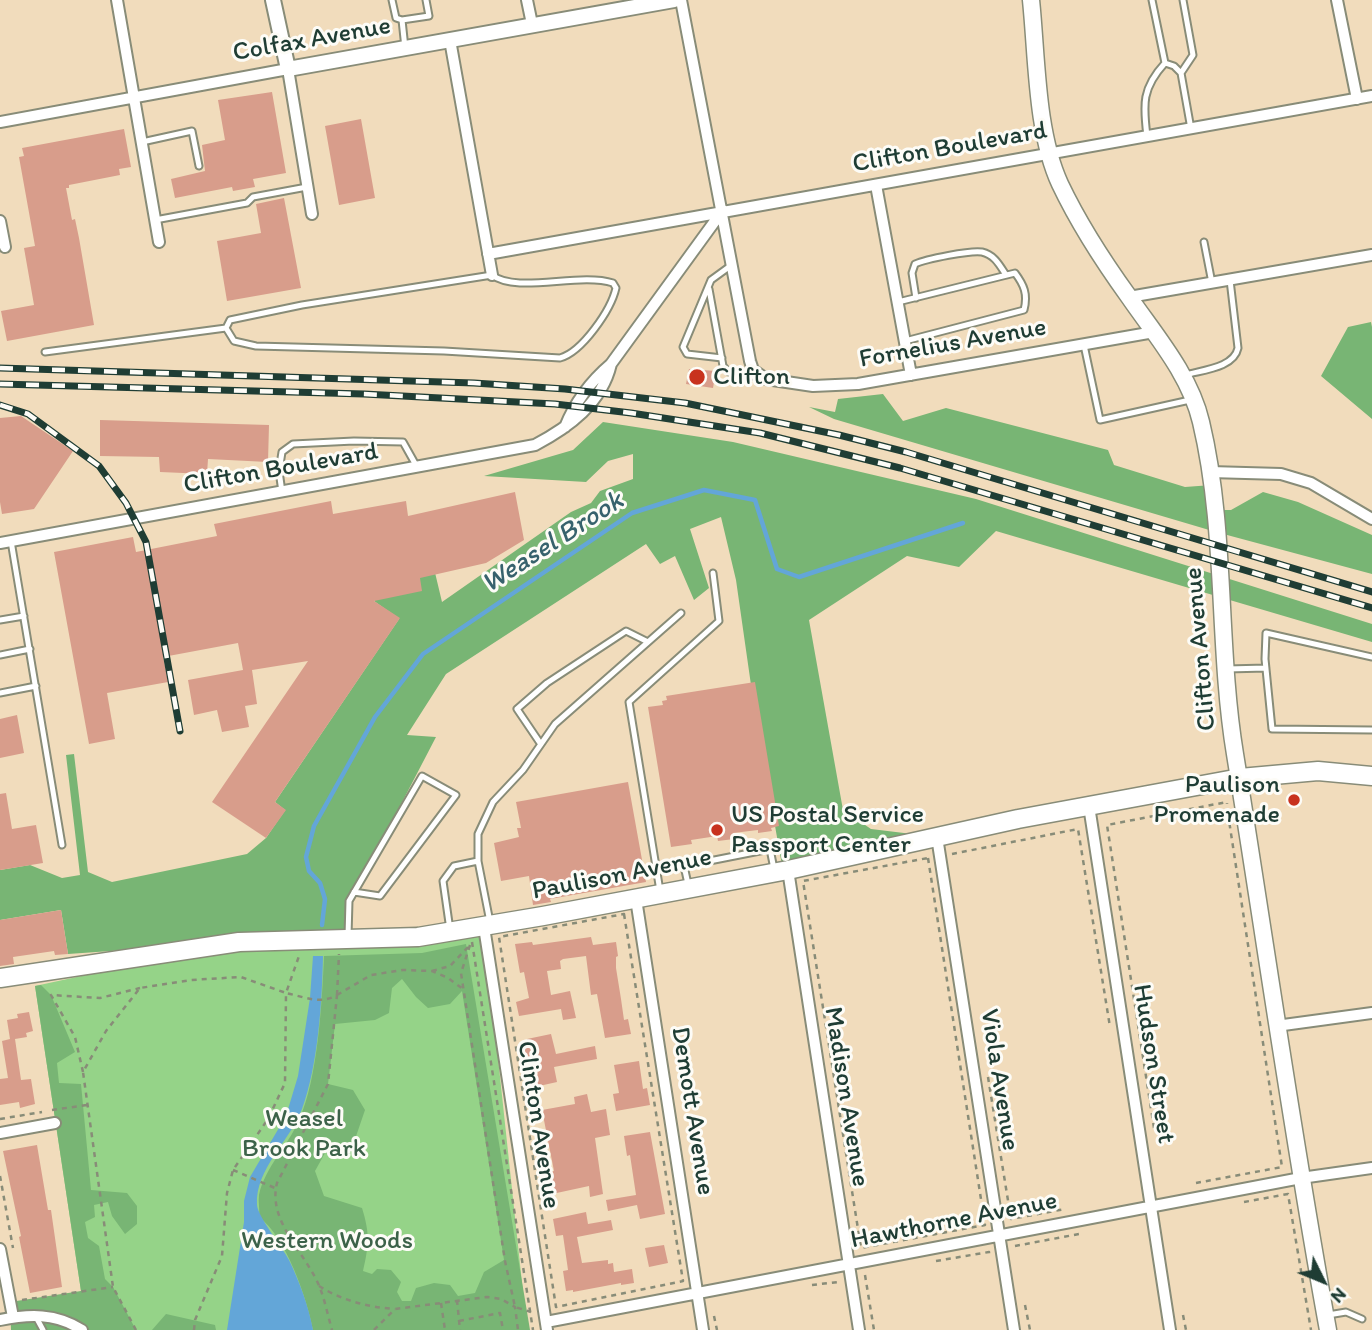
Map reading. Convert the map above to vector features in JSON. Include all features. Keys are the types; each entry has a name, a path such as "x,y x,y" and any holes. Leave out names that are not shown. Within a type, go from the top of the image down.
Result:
{"main road":[{"name":"Clifton Avenue","path":"1031,0 1048,153 1061,186 1081,224 1182,376 1200,418 1210,472 1234,752 1276,1026 1327,1323"},
{"name":"Paulison Avenue","path":"0,978 239,942 343,947 418,937 455,938 487,926 781,871 1089,806 1240,778 1318,771 1372,776"}],"street":[{"path":"117,0 159,242"},
{"path":"274,0 312,214"},
{"path":"527,0 532,24"},
{"name":"Colfax Avenue","path":"0,122 674,0"},
{"path":"681,0 750,361 759,376"},
{"path":"1337,0 1357,99"},
{"path":"450,40 492,275"},
{"name":"Clifton Boulevard","path":"6,542 535,445 582,415 607,382 611,364 723,210 1372,96"},
{"path":"876,185 911,374"},
{"path":"488,254 723,210"},
{"path":"0,221 5,247"},
{"path":"1129,297 1372,255"},
{"name":"Fornelius Avenue","path":"759,376 789,383 835,386 1154,332"},
{"path":"1210,472 1281,474 1311,483 1372,519"},
{"name":"Hudson Street","path":"1089,806 1170,1330"},
{"name":"Viola Avenue","path":"937,837 1014,1330"},
{"name":"Madison Avenue","path":"781,871 859,1330"},
{"name":"Demott Avenue","path":"636,899 703,1330"},
{"name":"Clinton Avenue","path":"487,926 546,1326"},
{"path":"1276,1026 1372,1013"},
{"path":"0,1133 55,1123"},
{"name":"Hawthorne Avenue","path":"546,1326 698,1291 1301,1178 1372,1168"},
{"path":"0,1249 13,1317"},
{"path":"0,1320 35,1314 61,1319 82,1330"}],"lane":[{"path":"392,0 396,18 402,20 429,16 426,0"},
{"path":"1147,136 1144,102 1147,87 1165,63 1152,0"},
{"path":"1181,73 1193,55 1183,0"},
{"path":"402,20 405,48"},
{"path":"1165,63 1174,66 1181,73 1191,129"},
{"path":"142,142 192,131 199,166"},
{"path":"155,220 247,203 253,197 307,187"},
{"path":"1204,242 1212,283"},
{"path":"916,298 912,274 915,264 926,259 982,252 996,260 1006,275"},
{"path":"733,264 715,276 709,284 722,358 726,370 736,375 759,376"},
{"path":"898,302 1016,273 1025,285 1027,300 1024,310 905,341"},
{"path":"492,275 508,283 595,279 612,283 616,288 589,336 575,351 560,358 444,351 256,346 234,341 226,328 230,320 302,305 492,275"},
{"path":"1182,376 1227,363 1237,355 1230,280"},
{"path":"709,289 683,348 687,354 722,358"},
{"path":"45,352 226,328"},
{"path":"1084,345 1100,420 1193,399"},
{"path":"282,492 279,471 282,452 293,444 403,442 417,467"},
{"path":"6,542 24,616 62,845"},
{"path":"661,894 629,702 719,621 713,573"},
{"path":"487,926 478,861 478,834 493,802 523,770 555,724 681,613"},
{"path":"0,620 24,616"},
{"path":"540,743 517,709 547,683 626,631 648,642"},
{"path":"1372,657 1266,633 1266,668 1272,729 1371,729 1372,720"},
{"path":"0,655 30,649"},
{"path":"1227,669 1266,668"},
{"path":"0,693 36,686"},
{"path":"343,947 349,901 354,892 422,776 456,795 380,896 354,892"},
{"path":"455,938 443,881 454,866 478,861"},
{"path":"1327,1323 1346,1312 1362,1319"},
{"path":"35,1314 43,1330"},
{"path":"1354,1314 1354,1324"}],"path":[{"path":"1153,1128 1107,825 1227,802 1282,1167 1196,1184"},
{"path":"951,854 1078,829 1111,1033"},
{"path":"928,858 985,1224 860,1248 803,881 928,858"},
{"path":"624,914 683,1281 556,1307 499,937 624,914"},
{"path":"455,938 472,942 533,1330"},
{"path":"136,1330 113,1286 83,1073 75,1037 51,995 100,998 191,980 241,977 286,993 328,1000 371,975 403,970 432,971 450,966 470,945 461,973 518,1330"},
{"path":"332,1330 319,1286 287,1232 275,1196 276,1188 328,1084 343,947"},
{"path":"194,1330 195,1320 222,1256 227,1193 233,1170 268,1119 285,1083 286,993 299,955"},
{"path":"432,971 448,978 464,990"},
{"path":"83,1073 106,1031 141,988"},
{"path":"987,1070 1011,1219 1065,1209"},
{"path":"0,1119 87,1105"},
{"path":"233,1170 276,1188"},
{"path":"0,1176 15,1259"},
{"path":"1235,1204 1288,1194 1311,1330"},
{"path":"1016,1246 1079,1234"},
{"path":"927,1263 989,1252 991,1265"},
{"path":"864,1274 874,1330"},
{"path":"800,1287 838,1280 840,1293"},
{"path":"10,1302 113,1286"},
{"path":"319,1286 332,1294 368,1307 395,1309 487,1297 500,1299 524,1310"},
{"path":"457,1300 460,1330"},
{"path":"440,1303 445,1330"},
{"path":"1026,1305 1030,1330"},
{"path":"374,1330 395,1309"},
{"path":"459,1321 500,1313 503,1330"},
{"path":"1183,1315 1186,1330"}],"green space":[{"path":"1371,322 1372,419 1321,376 1348,327"},
{"path":"883,394 903,421 946,408 1108,450 1114,465 1185,487 1212,485 1214,510 1231,510 1263,492 1298,502 1372,535 1372,574 1216,532 834,419 809,407 835,412 838,399"},
{"path":"603,422 733,442 976,499 1372,624 1372,642 996,531 959,567 907,556 809,620 843,810 871,829 937,837 783,871 755,713 736,580 721,517 690,529 709,588 694,600 675,556 660,564 646,544 446,674 407,735 436,737 347,908 344,939 239,942 68,954 61,910 0,920 0,870 30,865 62,878 80,875 66,755 74,754 88,872 112,882 247,854 266,838 285,810 275,802 399,619 374,601 417,564 432,560 442,602 571,512 591,503 600,491 633,479 633,454 608,461 586,482 484,476 573,450"},
{"name":"Weasel Brook Park","path":"484,927 529,1330 11,1330 81,1291 35,986 239,942"},
{"name":"Western Woods","path":"466,944 530,1330 313,1330 294,1269 278,1239 259,1217 259,1198 266,1175 299,1120 311,1083 318,1040 324,956 422,953","holes":["402,979 428,1008 450,1004 462,991 504,1260 484,1272 475,1293 458,1296 450,1285 434,1283 416,1288 411,1301 402,1301 397,1292 401,1282 391,1270 377,1269 372,1274 363,1271 368,1240 362,1208 324,1196 315,1171 325,1153 352,1148 365,1110 353,1090 328,1084 335,1024 375,1020 389,1013 392,988"]},
{"path":"41,985 51,995 75,1052 57,1063 59,1083 81,1084 91,1190 127,1193 137,1206 137,1224 125,1234 112,1216 108,1202 94,1205 95,1217 85,1222 88,1238 99,1246 105,1279 113,1287 136,1330 11,1330 10,1302 81,1291 35,986"},
{"path":"166,1314 215,1325 216,1330 152,1330"}],"water":[{"path":"313,956 323,956 320,1013 312,1073 297,1121 262,1179 257,1205 261,1217 293,1269 313,1330 227,1330 244,1222 244,1201 250,1177 286,1116 298,1076 310,998"}],"building":[{"path":"272,92 286,173 253,179 255,187 233,191 232,187 175,198 171,179 205,171 202,145 225,140 218,100"},
{"path":"361,119 375,198 339,205 325,126"},
{"path":"124,129 131,167 119,169 120,175 69,185 69,188 66,188 72,220 75,219 79,238 94,325 7,341 1,311 34,305 24,248 35,246 19,157 24,156 22,148"},
{"path":"284,198 301,288 227,301 217,241 261,233 256,204"},
{"path":"689,369 716,371 713,388 686,384"},
{"path":"21,416 73,451 34,509 2,514 0,418"},
{"path":"100,420 269,425 268,462 208,459 207,474 160,472 159,457 100,456"},
{"path":"515,492 524,540 486,563 420,578 422,591 374,601 400,618 275,802 286,810 266,838 212,802 308,661 252,670 257,704 245,706 249,727 222,732 217,710 194,715 188,680 243,670 238,643 163,657 168,682 107,693 115,739 89,744 54,552 133,537 136,552 217,536 214,524 331,501 333,514 406,501 408,516"},
{"path":"755,682 779,826 771,828 772,831 733,833 734,839 718,841 717,836 691,840 692,844 671,847 648,707 663,705 662,701 667,700 666,696"},
{"path":"17,715 24,753 0,758 0,719"},
{"path":"628,782 646,882 550,899 551,902 533,905 529,876 501,881 494,843 519,837 517,828 521,828 516,802"},
{"path":"6,793 12,829 36,825 43,863 0,870 0,794"},
{"path":"61,910 68,954 55,955 54,951 13,957 14,964 0,966 0,920"},
{"path":"591,937 593,945 616,942 616,968 624,1020 628,1019 631,1034 605,1038 597,994 591,995 586,956 563,959 560,961 561,969 547,971 551,995 570,991 576,1018 563,1020 561,1009 519,1016 516,1002 529,998 524,972 520,973 515,944 532,942 533,945"},
{"path":"29,1012 33,1031 26,1033 27,1037 15,1039 21,1080 31,1079 35,1104 20,1108 19,1102 0,1105 0,1079 8,1078 2,1041 10,1039 7,1020 18,1018 17,1014"},
{"path":"551,1034 556,1054 595,1046 597,1059 554,1067 557,1082 530,1088 521,1043 527,1042 527,1039"},
{"path":"639,1061 643,1089 647,1088 650,1105 616,1111 613,1094 619,1093 614,1065"},
{"path":"587,1094 591,1112 606,1109 610,1135 595,1138 603,1194 590,1197 589,1186 552,1194 551,1189 547,1190 545,1178 549,1177 548,1172 554,1171 542,1110 575,1104 574,1097"},
{"path":"650,1132 665,1214 640,1219 637,1205 608,1211 606,1200 636,1195 624,1136"},
{"path":"37,1145 48,1210 51,1210 62,1287 30,1293 3,1151"},
{"path":"586,1212 588,1224 611,1220 613,1230 577,1237 582,1263 608,1260 608,1264 613,1263 614,1272 632,1269 634,1283 566,1291 563,1271 568,1270 563,1235 556,1236 553,1219"},
{"path":"664,1245 668,1263 649,1267 645,1248"}],"waterway":[{"name":"Weasel Brook","path":"322,925 325,899 320,883 309,871 306,857 314,826 375,717 423,654 632,513 704,490 755,500 777,569 799,577 963,523"}],"railway":[{"path":"0,368 474,383 565,389 685,403 906,452 1372,592"},
{"path":"0,384 364,394 555,404 760,433 900,468 1372,608"},
{"path":"0,405 28,414 99,466 126,503 146,542 180,731"}],"place":[{"name":"Clifton","path":"697,377"},
{"name":"Paulison Promenade","path":"1294,800"},
{"name":"US Postal Service Passport Center","path":"717,830"}]}
